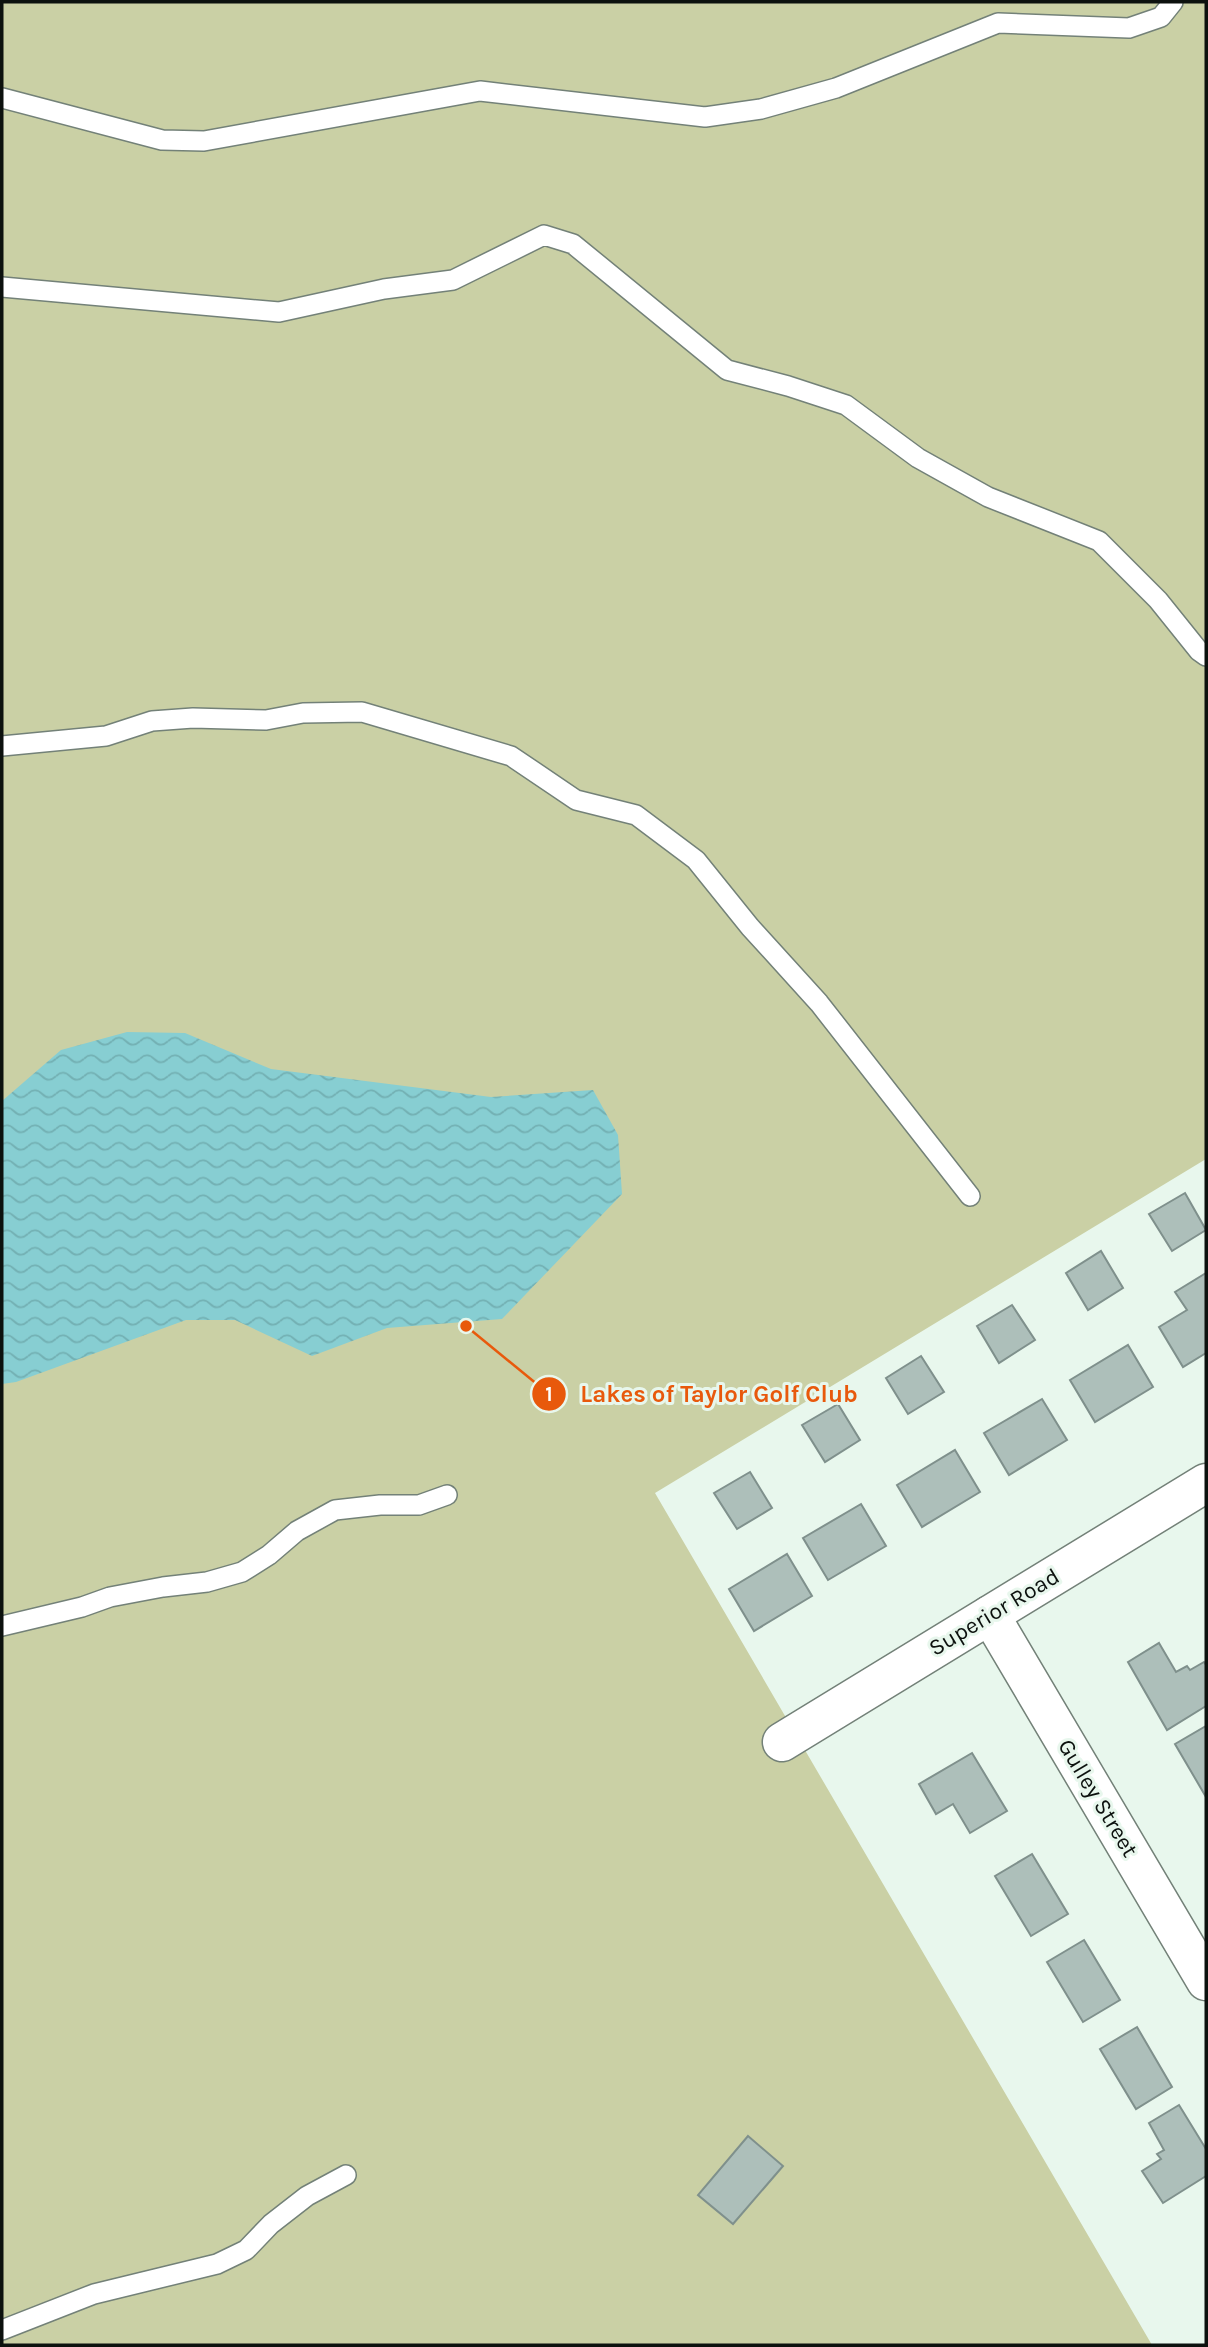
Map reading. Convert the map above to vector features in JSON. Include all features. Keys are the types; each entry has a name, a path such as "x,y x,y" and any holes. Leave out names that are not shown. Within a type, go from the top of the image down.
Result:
{"street":[{"name":"Superior Road","path":"782,1742 1206,1483"},
{"name":"Gulley Street","path":"989,1615 1206,1982"}],"lane":[{"path":"2,98 162,140 204,141 480,91 705,117 761,109 836,88 998,23 1129,28 1161,17 1173,2"},
{"path":"2,287 279,312 384,289 453,280 544,234 573,244 727,370 846,405 918,458 988,497 1099,541 1158,600 1206,656"},
{"path":"2,746 106,736 152,721 193,718 266,719 303,713 362,712 511,755 576,800 636,815 696,860 750,927 819,1003 970,1196"},
{"path":"2,1626 82,1607 110,1597 206,1582 242,1572 269,1555 297,1531 335,1510 380,1505 419,1505 447,1495"},
{"path":"2,2330 83,2298 217,2264 246,2250 271,2224 307,2196 346,2175"}],"green space":[{"path":"2,2 1206,2 1206,1159 655,1493 1152,2345 2,2345"}],"water":[{"path":"127,1032 185,1033 271,1069 491,1097 593,1090 618,1135 622,1194 502,1319 387,1328 312,1356 235,1320 186,1320 16,1382 2,1384 2,1101 61,1050"}],"building":[{"path":"1185,1193 1206,1230 1172,1251 1149,1214"},
{"path":"1101,1251 1123,1288 1088,1310 1066,1273"},
{"path":"1206,1273 1206,1353 1183,1367 1159,1327 1187,1310 1175,1292"},
{"path":"1012,1305 1035,1340 999,1363 977,1326"},
{"path":"1128,1345 1153,1387 1095,1422 1070,1380"},
{"path":"921,1356 944,1392 908,1414 886,1378"},
{"path":"1042,1399 1067,1440 1009,1475 984,1433"},
{"path":"838,1404 860,1440 825,1462 802,1425"},
{"path":"955,1450 980,1492 922,1527 897,1485"},
{"path":"750,1472 772,1508 737,1529 714,1493"},
{"path":"861,1504 886,1546 828,1580 803,1538"},
{"path":"787,1554 812,1596 754,1631 729,1589"},
{"path":"1159,1643 1176,1672 1187,1666 1190,1670 1204,1662 1206,1665 1206,1706 1167,1730 1128,1662"},
{"path":"1206,1726 1206,1797 1175,1744"},
{"path":"972,1753 1007,1811 970,1833 953,1804 936,1814 919,1784"},
{"path":"1032,1854 1068,1914 1031,1936 995,1876"},
{"path":"1084,1940 1120,2000 1083,2022 1047,1962"},
{"path":"1137,2027 1172,2087 1136,2109 1100,2049"},
{"path":"1179,2105 1206,2149 1206,2176 1163,2203 1142,2171 1161,2159 1157,2154 1164,2150 1149,2123"},
{"path":"748,2136 783,2166 733,2224 698,2195"}],"place":[{"name":"Lakes of Taylor Golf Club","path":"466,1326"}]}
